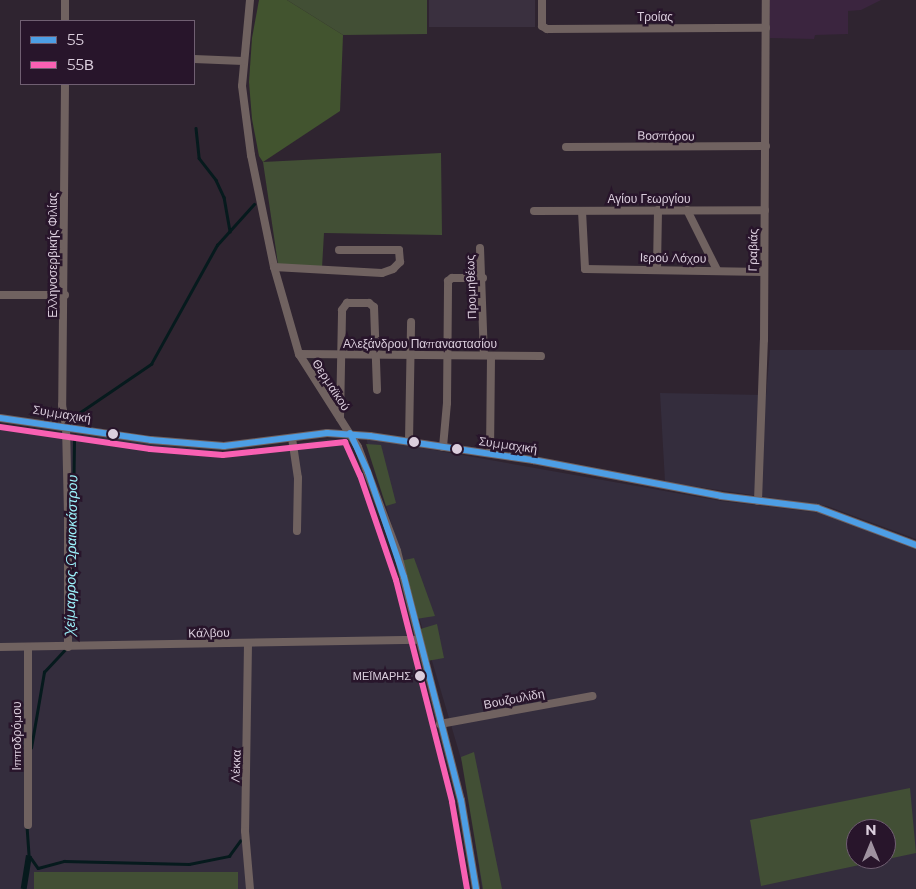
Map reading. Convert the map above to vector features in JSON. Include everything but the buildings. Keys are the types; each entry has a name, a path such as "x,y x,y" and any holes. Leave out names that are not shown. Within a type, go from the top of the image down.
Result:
{"street":[{"path":"65,0 65,20"},
{"name":"Θερμαϊκού","path":"250,0 243,61 246,120 274,267 299,354 350,433 368,472 396,551 461,800 476,889"},
{"name":"Τροίας","path":"542,0 544,29 766,28"},
{"name":"Γραβιάς","path":"758,501 765,210 766,0"},
{"path":"195,59 243,61"},
{"name":"Ελληνοσερβικής Φιλίας","path":"65,85 65,295 62,405 66,426 68,647"},
{"name":"Βοσπόρου","path":"566,147 766,146"},
{"path":"657,268 658,210"},
{"path":"687,210 717,270"},
{"name":"Αγίου Γεωργίου","path":"534,211 765,210"},
{"name":"Ιερού Λόχου","path":"582,211 582,266 585,269 657,268 764,272"},
{"name":"Προμηθέως","path":"480,248 488,356 490,454"},
{"path":"274,267 382,273 393,270 400,262 400,250 340,250"},
{"path":"443,446 450,279 483,278"},
{"path":"0,295 65,295"},
{"path":"340,418 342,310 350,302 369,303 374,308 378,390"},
{"path":"408,441 411,322"},
{"name":"Αλεξάνδρου Παπαναστασίου","path":"299,354 541,356"},
{"name":"Συμμαχική","path":"0,418 66,426 151,440 224,446 350,433 408,441 758,501 827,510 916,545"},
{"path":"292,438 298,478 297,531"},
{"name":"Κάλβου","path":"0,647 418,640"},
{"name":"Λέκκα","path":"248,644 245,831 250,889"},
{"name":"Ιπποδρόμου","path":"28,647 28,825"},
{"name":"Βουζουλίδη","path":"440,724 592,696"}],"shaded area":[{"path":"429,0 535,0 535,27 429,27"},
{"path":"769,0 881,0 861,10 848,11 848,34 815,35 814,39 770,38"},
{"path":"770,350 916,350 916,539 827,506 665,482 660,393 766,395"},
{"path":"0,425 231,453 327,439 347,440 387,545 402,596 456,813 466,889 0,889"},
{"path":"366,438 721,501 822,513 916,548 916,889 482,889 467,779"},
{"path":"26,855 32,856 27,889 21,889"}],"green space":[{"path":"259,0 287,0 343,35 340,111 263,162 259,156 252,119 249,82 252,38"},
{"path":"287,0 427,0 427,34 343,35"},
{"path":"441,153 442,235 324,233 322,268 278,264 263,162"},
{"path":"366,444 381,445 396,503 386,506"},
{"path":"414,558 435,616 416,619 400,561"},
{"path":"437,624 444,658 427,661 417,630"},
{"path":"474,752 502,889 483,889 461,757"},
{"path":"910,788 916,853 896,857 896,819 846,819 846,868 761,886 750,820"},
{"path":"34,872 238,872 238,889 34,889"}],"waterway":[{"path":"196,128 199,158 216,180 224,197 230,231"},
{"path":"76,415 151,364 217,245 254,204"},
{"name":"Χείμαρρος Ωραιοκάστρου","path":"72,584 74,438"},
{"name":"Χείμαρρος Ωραιοκάστρου","path":"31,748 44,672 66,648"},
{"name":"Χείμαρρος Ωραιοκάστρου","path":"27,826 29,858"},
{"name":"Χείμαρρος Ωραιοκάστρου","path":"31,858 38,868 64,861 189,864 229,856 240,841"}],"transit line":[{"name":"55","path":"0,418 151,440 224,446 327,433 370,436 533,460 721,496 817,508 916,545"},
{"name":"55Β","path":"0,427 150,449 223,455 345,442 360,475 396,580 452,802 467,889"},
{"name":"55","path":"350,433 368,472 404,577 461,800 476,889"}],"place":[{"name":"ΜΕΪΜΑΡΗΣ","path":"420,676"}]}
